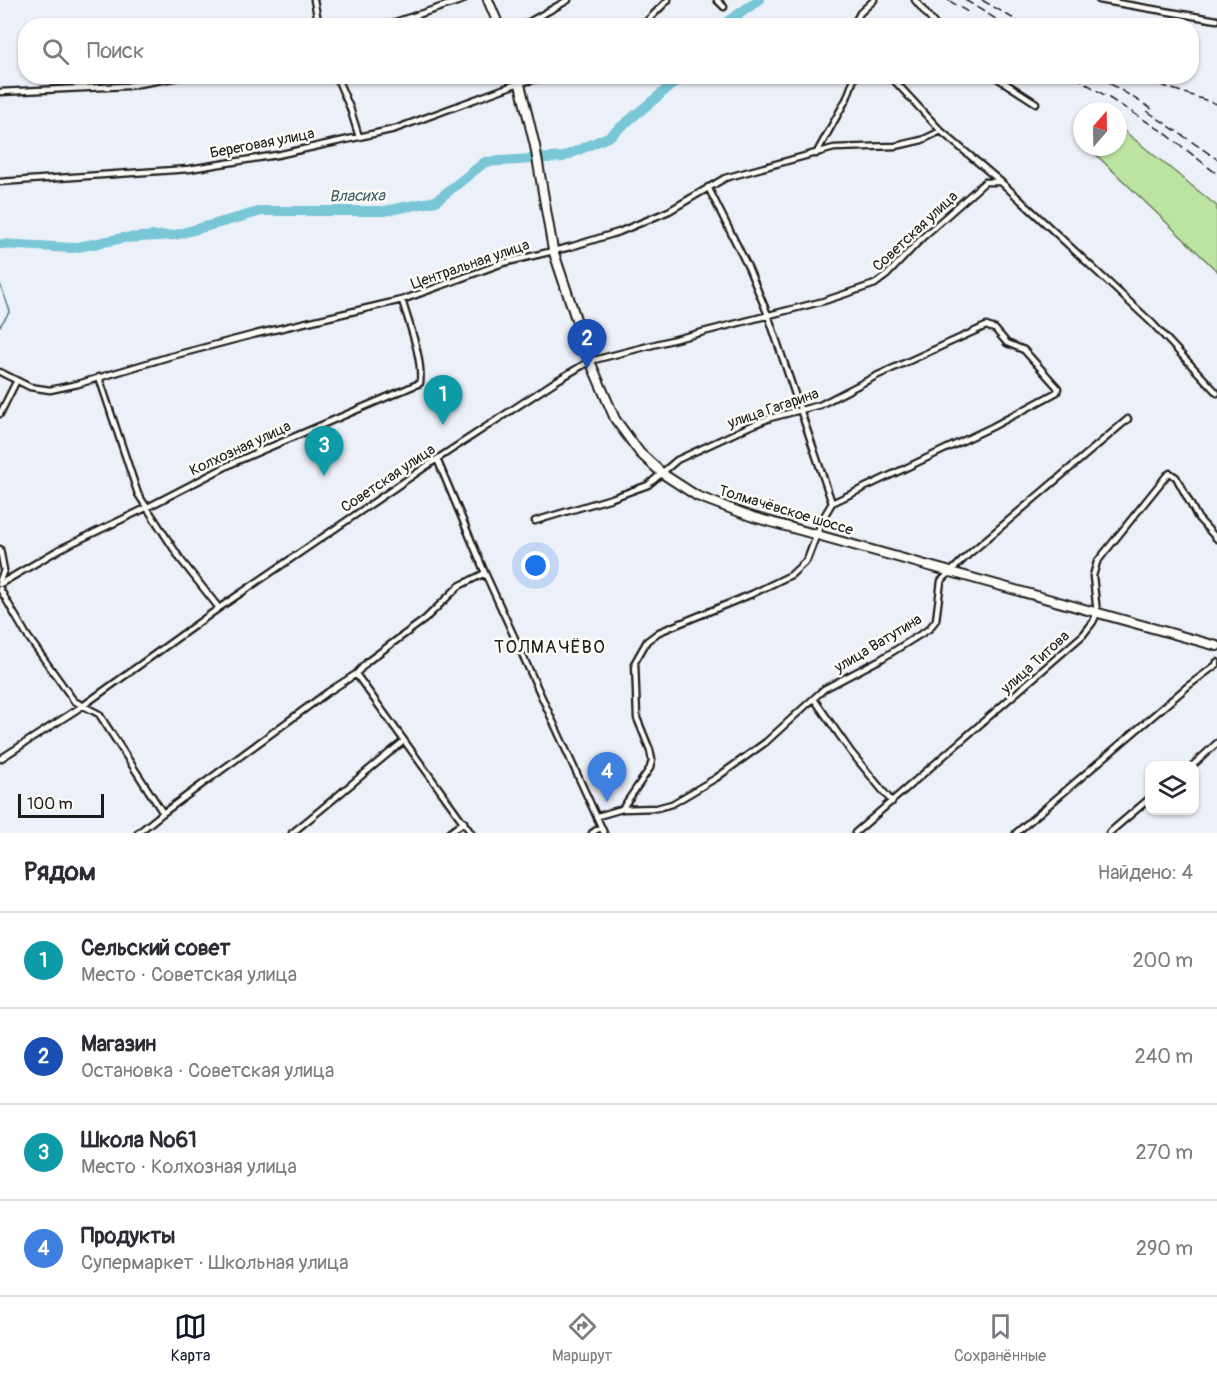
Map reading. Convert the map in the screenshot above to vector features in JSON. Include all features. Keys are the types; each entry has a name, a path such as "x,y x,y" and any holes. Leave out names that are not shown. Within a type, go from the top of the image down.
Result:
{"main road":[{"path":"488,0 496,18"},
{"name":"Толмачёвское шоссе","path":"520,84 535,146 553,250 590,361 615,419 640,453 663,474 697,496 753,517 1217,646"}],"street":[{"path":"314,0 318,18"},
{"path":"408,18 463,0"},
{"path":"536,18 567,0"},
{"path":"650,18 669,0"},
{"path":"717,0 724,7"},
{"path":"857,18 874,0"},
{"path":"915,0 930,18"},
{"path":"1100,0 1217,20"},
{"path":"0,92 139,84"},
{"path":"340,84 359,137"},
{"name":"Береговая улица","path":"0,182 189,169 231,163 406,126 509,84"},
{"path":"816,153 847,98 852,84"},
{"path":"897,84 941,131 1001,182 1153,324 1217,393"},
{"path":"1006,84 1036,103"},
{"name":"Центральная улица","path":"0,372 30,387 50,390 256,334 402,300 503,263 570,247 619,232 669,211 725,178 834,148 896,146 922,140 941,131"},
{"name":"Советская улица","path":"0,759 84,705 219,608 437,459 590,361 824,301 875,284 923,237 985,182 1001,182"},
{"path":"622,809 650,768 652,760 637,718 635,680 635,662 646,641 659,632 752,594 791,575 807,560 823,518 832,503 768,315 748,267 708,187"},
{"name":"Колхозная улица","path":"0,582 60,549 236,462 420,383 421,374 402,300"},
{"name":"улица Гагарина","path":"535,521 648,485 677,460 770,418 820,405 876,376 986,326 995,329 1007,343 1024,350 1058,388 1058,392 992,427 832,503"},
{"path":"99,377 138,494 181,560 219,608"},
{"path":"0,414 16,381"},
{"name":"улица Ватутина","path":"598,816 622,809 657,808 672,804 717,778 766,742 824,689 881,659 929,628 936,620 941,581 969,554 1128,419"},
{"path":"437,459 485,573 604,833"},
{"path":"1097,613 1093,576 1097,562 1170,473 1182,486 1198,518 1217,539"},
{"path":"0,549 4,570 0,582"},
{"path":"138,833 328,692 356,674 368,661 424,620 459,586 485,573"},
{"path":"0,589 26,634 74,700 99,714 163,813"},
{"name":"улица Титова","path":"855,833 1083,635 1097,613"},
{"path":"1016,833 1217,662"},
{"path":"356,674 471,833"},
{"path":"814,699 851,752 892,802"},
{"path":"292,833 338,798 363,773 404,741"},
{"path":"1197,761 1217,743"},
{"path":"1108,833 1145,801"},
{"path":"449,833 464,822"},
{"path":"592,833 602,827"}],"green space":[{"path":"1127,133 1217,206 1217,271 1097,156 1127,156"}],"waterway":[{"name":"Власиха","path":"733,18 759,0"},
{"name":"Власиха","path":"0,244 73,248 123,238 175,235 262,211 384,211 436,201 485,162 563,157 610,136 673,84"},
{"name":"Власиха","path":"0,248 3,245"},
{"path":"0,284 10,311 0,326"}],"railway":[{"path":"948,0 971,14"},
{"path":"965,0 994,18"},
{"path":"982,0 1012,18"},
{"path":"1087,84 1165,133 1217,174"},
{"path":"1111,84 1155,111"},
{"path":"1158,84 1217,104"},
{"path":"1147,111 1217,159"}],"place":[{"name":"Магазин","path":"587,369"},
{"name":"Сельский совет","path":"443,425"},
{"name":"Школа №61","path":"324,476"},
{"name":"Продукты","path":"607,802"}],"district":[{"name":"ТОЛМАЧЁВО","path":"550,647"}]}
